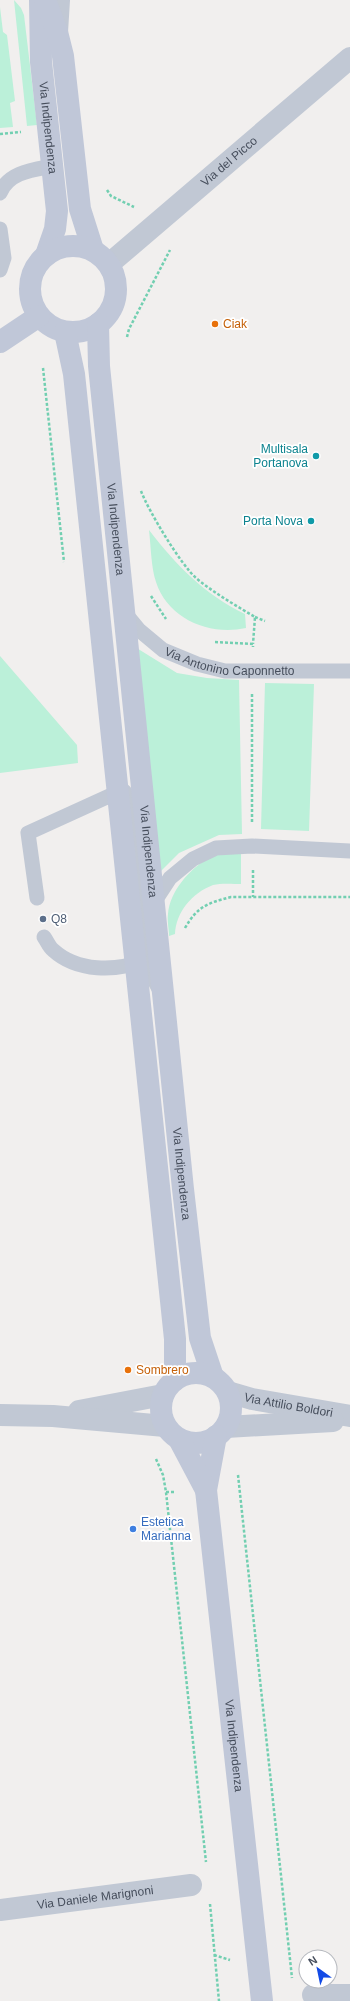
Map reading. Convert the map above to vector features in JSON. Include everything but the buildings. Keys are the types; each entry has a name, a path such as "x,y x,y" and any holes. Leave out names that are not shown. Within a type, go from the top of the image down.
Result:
{"street":[{"name":"Via Indipendenza","path":"40,0 41,62 57,211 55,229 46,254"},
{"name":"Via Indipendenza","path":"45,0 57,32 63,56 80,209 101,257"},
{"name":"Via Indipendenza","path":"57,32 59,0"},
{"name":"Via del Picco","path":"101,257 350,58"},
{"path":"74,246 101,257 115,276 116,290 111,310 98,324 84,331 65,332 49,325 39,316 32,303 30,290 33,272 46,254 62,247 74,246"},
{"path":"0,342 39,316"},
{"name":"Via Indipendenza","path":"98,324 99,366 155,902 148,957 165,997 183,1189 200,1338 220,1384"},
{"name":"Via Indipendenza","path":"65,332 74,374 118,792 148,957 175,1339 169,1387"},
{"path":"0,1415 52,1416 172,1433 198,1444 209,1441 221,1431 231,1413 232,1403 220,1384 204,1373 193,1373 169,1387 52,1416"},
{"name":"Via Attilio Boldori","path":"220,1384 252,1399 350,1416"},
{"path":"169,1387 161,1405 161,1416 172,1433"},
{"name":"Via Attilio Boldori","path":"221,1431 350,1420"},
{"name":"Via Indipendenza","path":"221,1431 206,1490 262,2001"},
{"name":"Via Indipendenza","path":"172,1433 206,1490"},
{"name":"Via Daniele Marignoni","path":"0,1910 191,1885"},
{"path":"313,1995 350,1995"}],"lane":[{"path":"0,194 3,187 12,178 28,170 53,166"},
{"path":"0,229 4,258 0,270"},
{"name":"Via Antonino Caponnetto","path":"125,613 139,630 163,650 204,666 225,671 252,672 350,671"},
{"path":"37,898 28,833 118,792"},
{"path":"155,902 170,878 193,859 216,848 252,846 350,851"},
{"path":"44,937 52,950 71,961 95,968 148,957"}],"path":[{"path":"104,188 111,196 135,207"},
{"path":"126,342 129,329 173,243"},
{"path":"42,363 47,407"},
{"path":"140,488 171,545 195,577 229,602 265,621"},
{"path":"149,593 161,613 170,623"},
{"path":"255,617 252,672 253,897 350,896"},
{"path":"214,642 253,644"},
{"path":"154,1455 163,1475 166,1492 206,1868"},
{"path":"209,1899 219,2001"}],"green space":[{"path":"14,0 21,8 24,15 37,125 27,126"},
{"path":"0,7 3,32 7,35 15,101 10,103 13,127 0,128"},
{"path":"149,530 170,556 192,578 217,598 245,614 246,628 232,630 204,627 180,615 170,606 162,595 154,576"},
{"path":"135,647 177,673 207,678 239,680 242,834 219,835 179,853 161,871"},
{"path":"0,656 77,745 78,763 0,773"},
{"path":"265,683 314,684 309,831 261,829"},
{"path":"241,850 241,884 213,885 198,893 186,904 178,918 175,934 169,936 168,917 170,905 172,897 182,882 194,869 208,858 228,851"}],"place":[{"name":"Ciak","path":"215,324"},
{"name":"Multisala Portanova","path":"316,456"},
{"name":"Porta Nova","path":"311,521"},
{"name":"Q8","path":"43,919"},
{"name":"Sombrero","path":"128,1370"},
{"name":"Estetica Marianna","path":"133,1529"}]}
